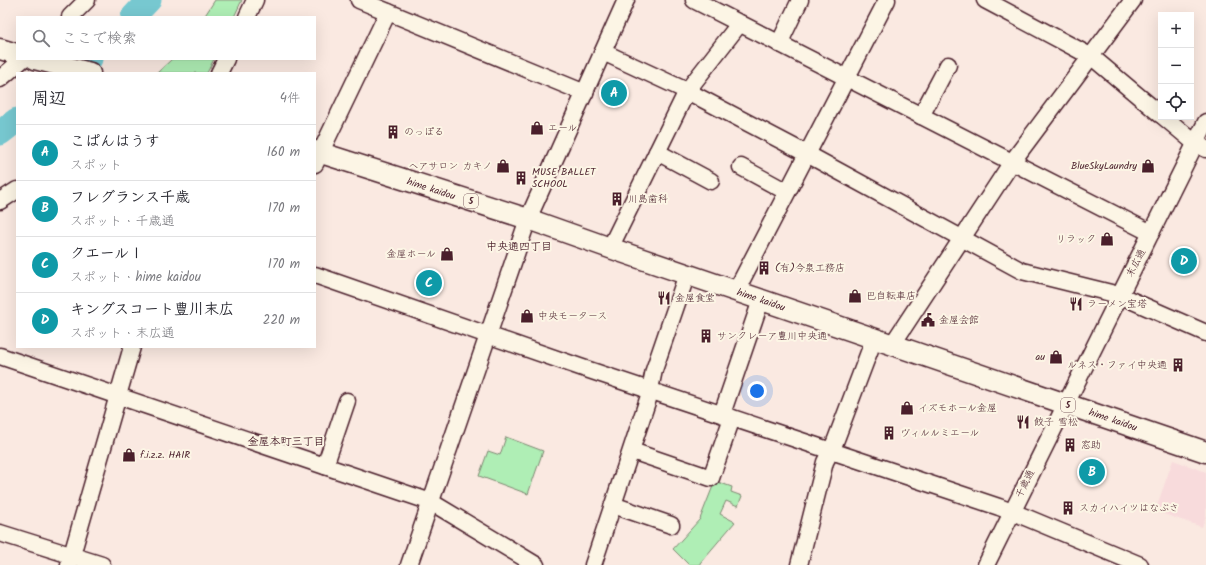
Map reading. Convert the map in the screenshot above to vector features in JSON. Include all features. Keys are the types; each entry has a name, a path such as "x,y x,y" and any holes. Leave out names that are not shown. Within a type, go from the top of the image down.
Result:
{"main road":[{"path":"0,49 16,54"},
{"path":"42,60 86,72"},
{"name":"hime kaidou","path":"317,156 528,218 610,248 1206,452"}],"street":[{"path":"71,16 87,0"},
{"path":"248,16 256,0"},
{"path":"359,0 585,93"},
{"path":"409,565 528,218 626,0"},
{"path":"694,0 1151,233"},
{"path":"779,44 800,0"},
{"path":"736,291 888,0"},
{"path":"892,345 1012,162 1134,0"},
{"path":"995,2 1092,57 1158,112"},
{"path":"317,156 388,12"},
{"path":"610,248 687,91 740,23"},
{"path":"603,52 687,91 807,154 1022,271 1120,296 1206,333"},
{"path":"0,79 23,60"},
{"path":"220,72 226,60"},
{"path":"921,116 948,65"},
{"path":"1168,120 1201,146"},
{"name":"末広通","path":"1065,404 1151,233 1201,146 1206,122"},
{"path":"656,152 711,181"},
{"path":"741,167 787,192"},
{"path":"0,201 16,191"},
{"path":"593,565 632,451 648,400 654,370 687,274"},
{"path":"316,275 1011,512 1140,565"},
{"path":"632,451 711,478 727,416 761,300"},
{"path":"799,565 825,462 835,442 874,339"},
{"path":"70,560 132,348"},
{"path":"0,356 431,502 536,565"},
{"path":"325,466 347,401"},
{"name":"千歳通","path":"986,565 1065,404"},
{"path":"613,505 671,524"},
{"path":"0,533 70,560 102,565"}],"shaded area":[{"path":"1173,460 1206,472 1206,516 1202,527 1155,511"}],"green space":[{"path":"215,0 242,0 234,16 205,16"},
{"path":"171,60 214,60 208,72 158,72"},
{"path":"506,437 543,451 528,494 479,476 488,451 500,455"},
{"path":"715,481 732,487 731,492 742,496 738,506 726,501 720,514 735,522 700,563 700,565 689,565 673,549 700,519"}],"waterway":[{"path":"134,16 149,0"},
{"path":"75,72 89,60"},
{"path":"0,133 16,121"}],"place":[{"name":"こぱんはうす","path":"614,93"},
{"name":"エール","path":"537,128"},
{"name":"のっぽる","path":"393,132"},
{"name":"ヘアサロン カキノ","path":"503,166"},
{"name":"BlueSkyLaundry","path":"1148,166"},
{"name":"MUSE BALLET SCHOOL","path":"521,178"},
{"name":"川島歯科","path":"617,199"},
{"name":"リラック","path":"1107,239"},
{"name":"金屋ホール","path":"447,254"},
{"name":"キングスコート豊川末広","path":"1184,261"},
{"name":"(有)今泉工務店","path":"764,268"},
{"name":"クエールＩ","path":"429,283"},
{"name":"巴自転車店","path":"855,296"},
{"name":"金屋食堂","path":"664,298"},
{"name":"ラーメン宝塔","path":"1076,304"},
{"name":"中央モータース","path":"527,316"},
{"name":"金屋会館","path":"928,320"},
{"name":"サンクレーア豊川中央通","path":"706,336"},
{"name":"au","path":"1056,357"},
{"name":"ルネス・ファイ中央通","path":"1178,365"},
{"name":"イズモホール金屋","path":"907,408"},
{"name":"餃子 雪松","path":"1023,422"},
{"name":"ヴィルルミエール","path":"889,433"},
{"name":"窓助","path":"1070,445"},
{"name":"f.i.z.z. HAIR","path":"129,455"},
{"name":"フレグランス千歳","path":"1092,472"},
{"name":"スカイハイツはなぶさ","path":"1068,508"}],"district":[{"name":"中央通四丁目","path":"519,247"},
{"name":"金屋本町三丁目","path":"286,442"}]}
